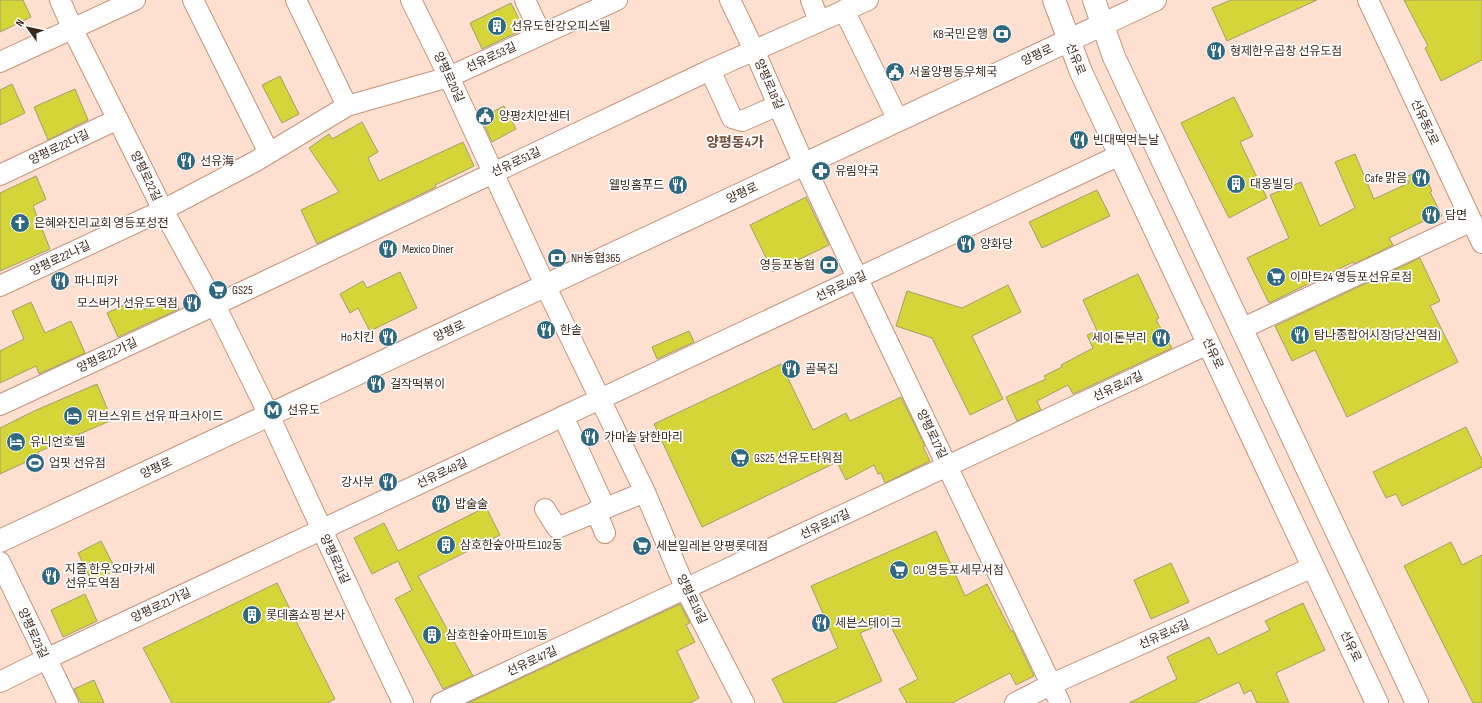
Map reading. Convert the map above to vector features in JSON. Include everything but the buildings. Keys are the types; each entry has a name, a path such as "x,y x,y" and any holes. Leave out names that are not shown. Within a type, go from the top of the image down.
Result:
{"main road":[{"name":"선유로","path":"1054,0 1081,72 1377,703"},
{"path":"1094,0 1114,57 1417,703"},
{"name":"양평로","path":"0,541 1155,0"}],"street":[{"name":"양평로22길","path":"60,0 73,30 163,210 215,305 269,415"},
{"path":"0,62 73,30 135,0"},
{"path":"193,0 269,153"},
{"path":"296,0 347,106"},
{"name":"양평로20길","path":"411,0 449,76 545,286"},
{"path":"525,0 541,34"},
{"name":"선유로53길","path":"163,210 256,161 347,106 449,76 614,0"},
{"path":"811,0 819,21"},
{"name":"선유로51길","path":"215,305 710,70 868,0"},
{"name":"선유동2로","path":"1368,0 1482,243"},
{"name":"양평로18길","path":"734,1 804,164"},
{"path":"844,10 898,120"},
{"path":"710,70 732,118 742,121 778,105"},
{"name":"양평로22다길","path":"0,175 118,119"},
{"name":"선유로49길","path":"322,530 1120,155"},
{"name":"양평로17길","path":"804,164 1060,703"},
{"name":"양평로22나길","path":"0,286 163,210"},
{"path":"1242,329 1472,221"},
{"name":"양평로19길","path":"545,286 645,492 686,590 744,703"},
{"name":"양평로22가길","path":"0,405 215,305"},
{"name":"선유로47길","path":"441,703 686,590 1208,344"},
{"name":"양평로21길","path":"269,415 403,703"},
{"path":"563,416 600,510 605,533"},
{"path":"546,509 557,528 645,492"},
{"name":"양평로21가길","path":"0,682 322,530"},
{"name":"양평로23길","path":"0,562 68,703"},
{"name":"선유로45길","path":"1014,703 1052,684 1313,567"}],"place":[{"name":"선유도한강오피스텔","path":"497,26"},
{"name":"KB국민은행","path":"1002,34"},
{"name":"형제한우곱창 선유도점","path":"1216,51"},
{"name":"서울양평동우체국","path":"895,72"},
{"name":"양평2치안센터","path":"485,116"},
{"name":"빈대떡먹는날","path":"1079,140"},
{"name":"선유海","path":"186,161"},
{"name":"유림약국","path":"821,171"},
{"name":"Cafe 맑음","path":"1421,178"},
{"name":"대웅빌딩","path":"1236,184"},
{"name":"웰빙홈푸드","path":"678,185"},
{"name":"담면","path":"1431,215"},
{"name":"은혜와진리교회 영등포성전","path":"20,223"},
{"name":"양화당","path":"966,244"},
{"name":"Mexico Diner","path":"388,249"},
{"name":"NH농협365","path":"557,258"},
{"name":"영등포농협","path":"829,265"},
{"name":"이마트24 영등포선유로점","path":"1276,277"},
{"name":"파니피카","path":"60,281"},
{"name":"GS25","path":"218,290"},
{"name":"모스버거 선유도역점","path":"192,303"},
{"name":"한솥","path":"546,330"},
{"name":"탐나종합어시장(당산역점)","path":"1300,335"},
{"name":"Ho치킨","path":"388,337"},
{"name":"세이돈부리","path":"1161,338"},
{"name":"골목집","path":"791,369"},
{"name":"걸작떡볶이","path":"376,384"},
{"name":"선유도","path":"273,410"},
{"name":"위브스위트 선유 파크사이드","path":"73,416"},
{"name":"가마솥 닭한마리","path":"590,437"},
{"name":"유니언호텔","path":"16,442"},
{"name":"GS25 선유도타워점","path":"740,458"},
{"name":"업핏 선유점","path":"35,463"},
{"name":"강사부","path":"388,482"},
{"name":"밥술술","path":"441,504"},
{"name":"삼호한숲아파트102동","path":"446,545"},
{"name":"세븐일레븐 양평롯데점","path":"642,546"},
{"name":"CU 영등포세무서점","path":"899,570"},
{"name":"지즐 한우오마카세 선유도역점","path":"51,576"},
{"name":"롯데홈쇼핑 본사","path":"252,615"},
{"name":"세븐스테이크","path":"821,623"},
{"name":"삼호한숲아파트101동","path":"432,635"}],"district":[{"name":"양평동4가","path":"735,142"}]}
